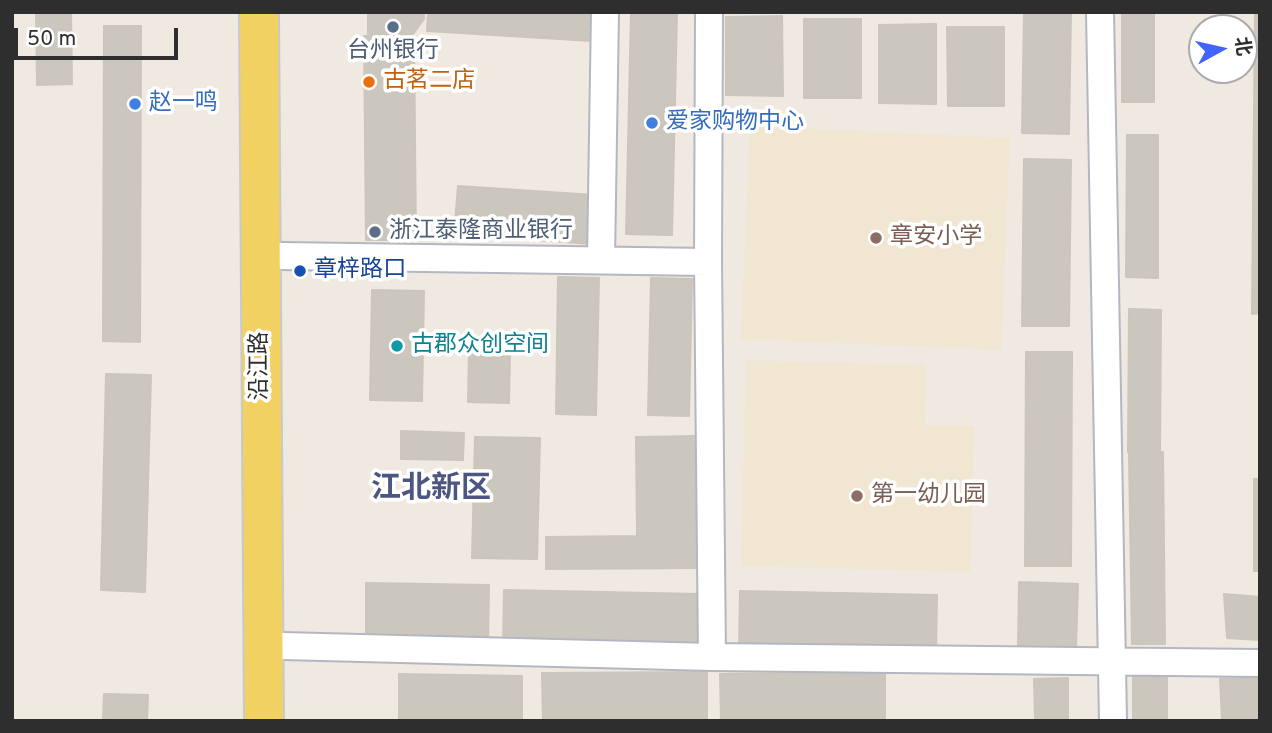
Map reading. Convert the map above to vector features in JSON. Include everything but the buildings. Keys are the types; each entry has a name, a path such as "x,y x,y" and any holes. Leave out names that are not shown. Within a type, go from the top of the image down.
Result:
{"main road":[{"name":"沿江路","path":"258,12 264,721"},
{"name":"沿江路","path":"282,12 284,721"}],"street":[{"path":"601,260 605,12"},
{"path":"709,12 708,262 712,657"},
{"path":"1100,12 1114,721"},
{"path":"282,256 708,262"},
{"path":"283,646 712,657 1260,663"}],"shaded area":[{"name":"章安小学","path":"750,126 1010,138 1001,350 741,339"},
{"name":"第一幼儿园","path":"746,360 926,365 925,425 974,426 970,572 741,566"}],"place":[{"name":"台州银行","path":"393,27"},
{"name":"古茗二店","path":"369,82"},
{"name":"赵一鸣","path":"135,104"},
{"name":"爱家购物中心","path":"652,123"},
{"name":"浙江泰隆商业银行","path":"375,232"},
{"name":"章安小学","path":"876,238"},
{"name":"章梓路口","path":"300,271"},
{"name":"古郡众创空间","path":"397,346"},
{"name":"第一幼儿园","path":"857,496"}],"district":[{"name":"江北新区","path":"431,491"}]}
